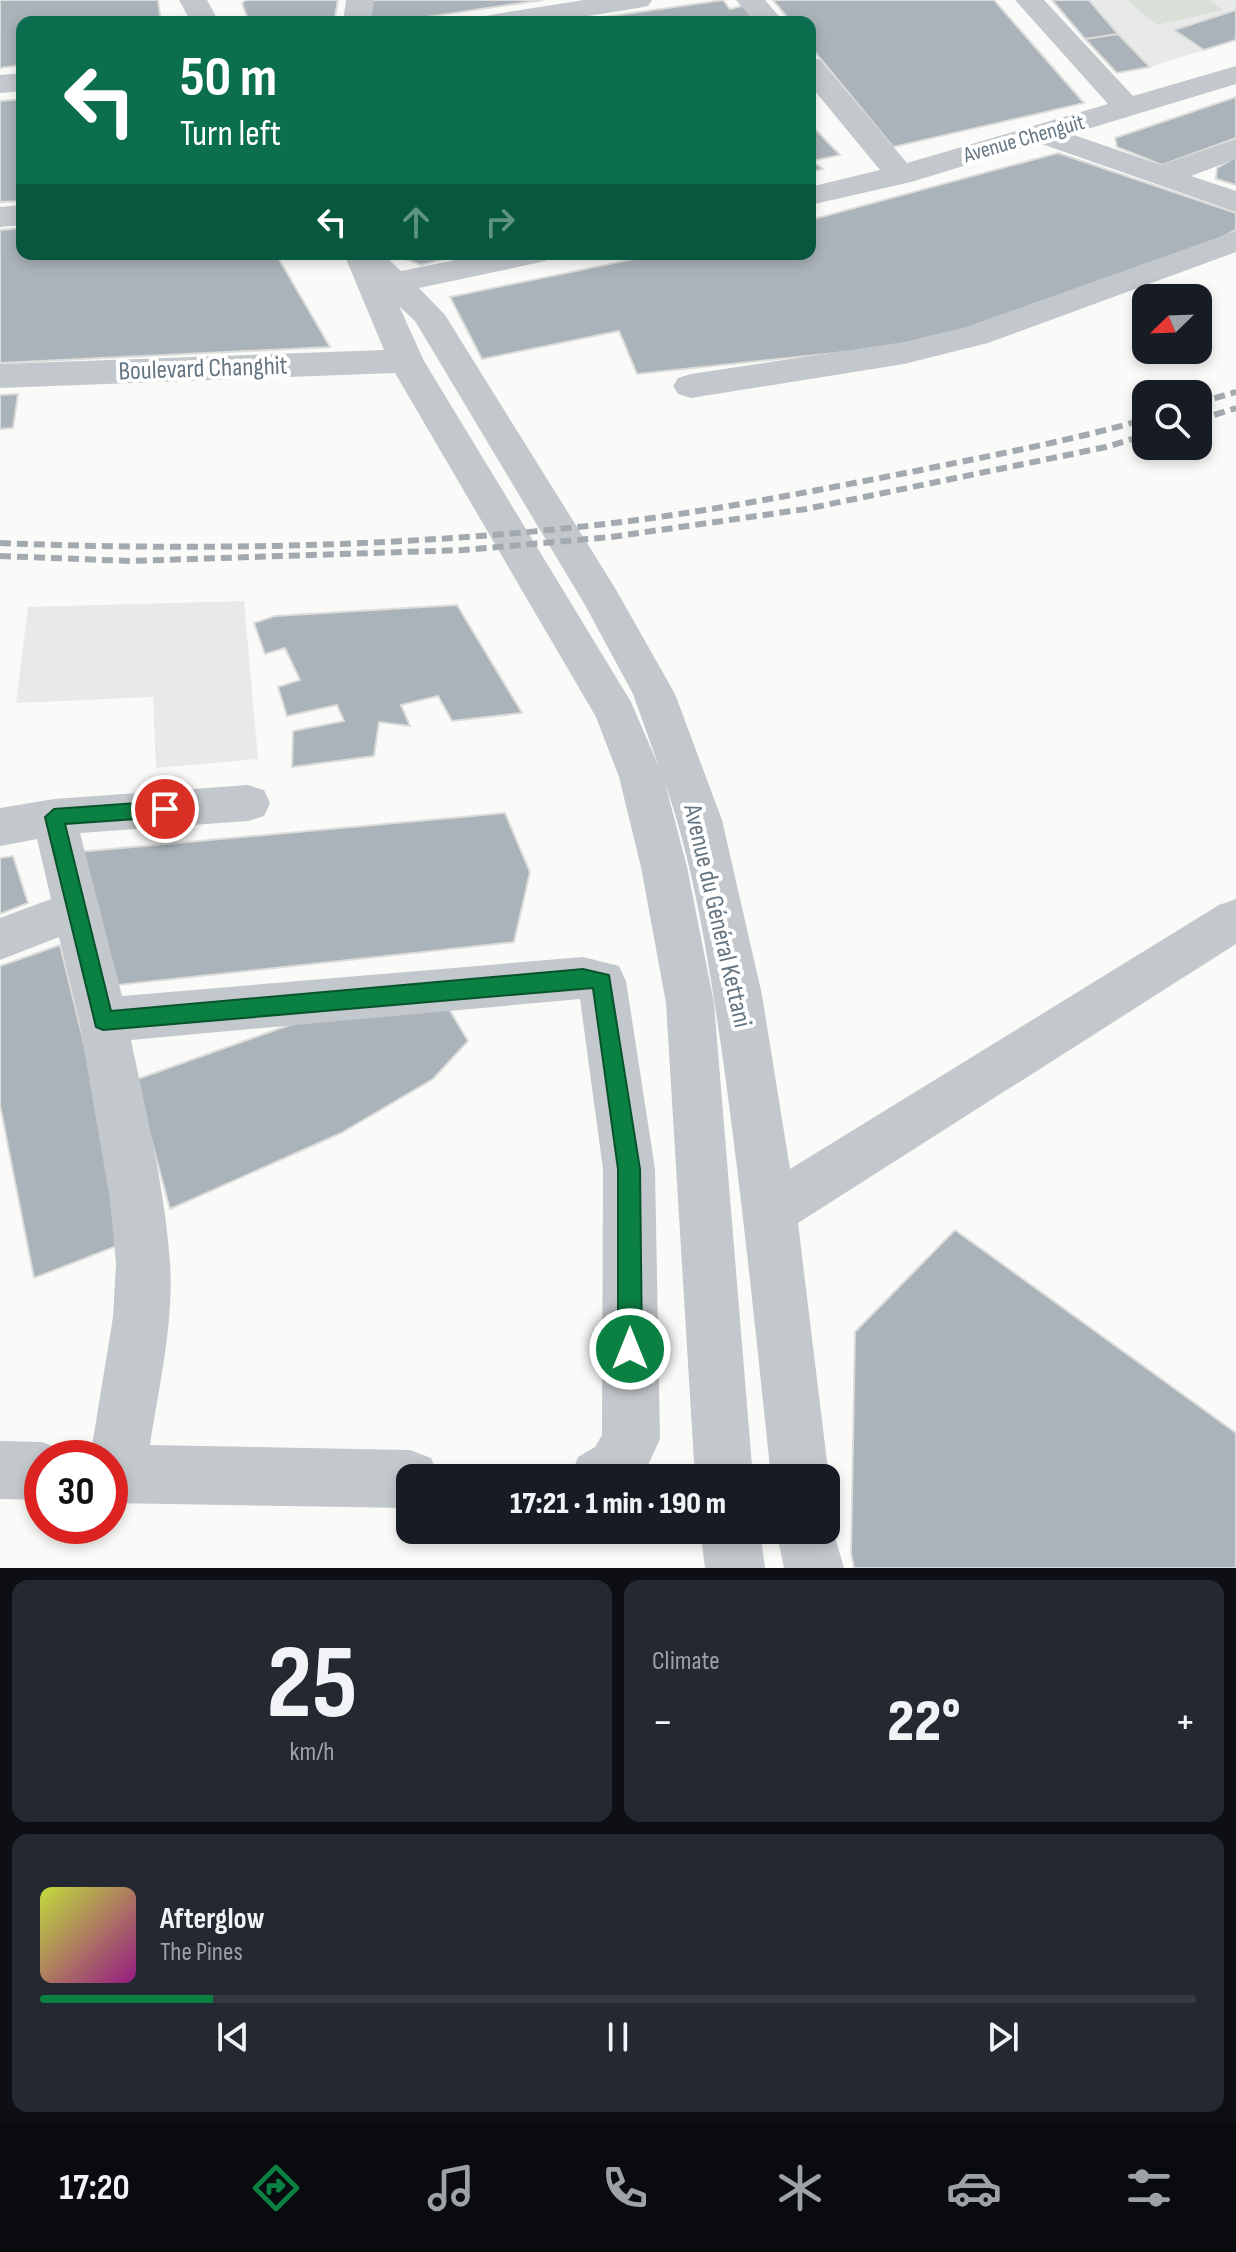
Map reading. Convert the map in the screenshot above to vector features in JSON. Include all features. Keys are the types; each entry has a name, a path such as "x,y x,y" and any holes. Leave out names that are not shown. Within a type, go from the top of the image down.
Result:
{"street":[{"path":"573,16 638,0"},
{"path":"750,0 765,16"},
{"path":"1029,0 1129,109"},
{"name":"Avenue Chenguit","path":"816,195 900,175 1236,75"},
{"path":"816,77 900,175"},
{"path":"1042,134 1236,202"},
{"path":"1162,176 1236,148"},
{"path":"691,386 904,353 976,335 1236,241"},
{"path":"373,269 470,260"},
{"name":"Avenue du Général Kettani","path":"373,269 406,361 616,714 641,777 664,867 690,1003 723,1464"},
{"name":"Avenue du Général Kettani","path":"373,269 428,315 601,598 654,694 700,820 738,995 770,1211 798,1464"},
{"name":"Boulevard Changhit","path":"0,376 406,361"},
{"path":"0,827 54,817 248,803"},
{"path":"54,817 74,911 103,1020 136,1200 143,1264 141,1317 119,1440"},
{"path":"0,939 74,911"},
{"path":"770,1211 1236,919"},
{"path":"103,1020 583,978 602,981 629,1169 631,1439 618,1464"},
{"path":"0,1470 24,1471"},
{"path":"128,1474 396,1479"},
{"path":"732,1544 735,1568"},
{"path":"809,1544 814,1568"}],"shaded area":[{"path":"1052,0 1236,0 1236,40 1150,67 1118,34 1085,39"},
{"path":"1127,0 1210,0 1223,10 1157,25"},
{"path":"244,601 258,759 156,768 153,697 16,703 28,607"}],"building":[{"path":"0,0 158,0 160,16 16,16 16,66 0,68"},
{"path":"246,0 338,0 335,16 247,16 242,3"},
{"path":"373,0 543,0 434,16 369,16"},
{"path":"723,0 730,9 745,5 753,16 611,16"},
{"path":"773,0 994,0 1084,103 893,147 816,53 816,16 786,16"},
{"path":"1052,0 1089,0 1118,34 1085,39"},
{"path":"1236,10 1236,40 1204,50 1174,30"},
{"path":"1118,34 1150,67 1117,73 1085,39"},
{"path":"1236,97 1236,138 1162,165 1117,147 1115,138"},
{"path":"16,100 16,201 0,202 0,101"},
{"path":"816,130 840,155 816,160"},
{"path":"1058,153 1236,213 1236,230 1192,253 921,344 637,374 619,331 482,359 450,297 629,260 816,260 816,218"},
{"path":"1236,157 1236,185 1216,179 1217,168"},
{"path":"16,229 16,260 279,260 330,347 0,363 0,230"},
{"path":"407,260 441,260 421,265"},
{"path":"18,394 13,428 0,429 0,395"},
{"path":"457,605 522,713 452,721 438,696 401,705 410,726 379,722 374,756 292,767 293,731 344,721 337,705 287,716 278,687 300,680 285,648 265,654 254,623 275,616"},
{"path":"505,813 530,872 514,942 108,986 78,852"},
{"path":"13,856 28,903 0,914 0,858"},
{"path":"60,945 132,1240 34,1278 0,1105 0,966"},
{"path":"446,1004 468,1041 433,1079 341,1133 170,1209 135,1080 312,1017"},
{"path":"955,1230 1236,1433 1236,1568 854,1568 851,1553 855,1332"}],"railway":[{"path":"1212,399 1236,392 1231,394"},
{"path":"1212,416 1236,408"},
{"path":"0,543 226,547 379,542 531,532 644,519 877,479 1060,441 1132,423"},
{"path":"0,556 131,561 463,550 611,537 806,509 1132,439"}],"route":[{"path":"165,809 54,817 74,911 103,1020 583,978 602,981 629,1169 630,1349"}]}
